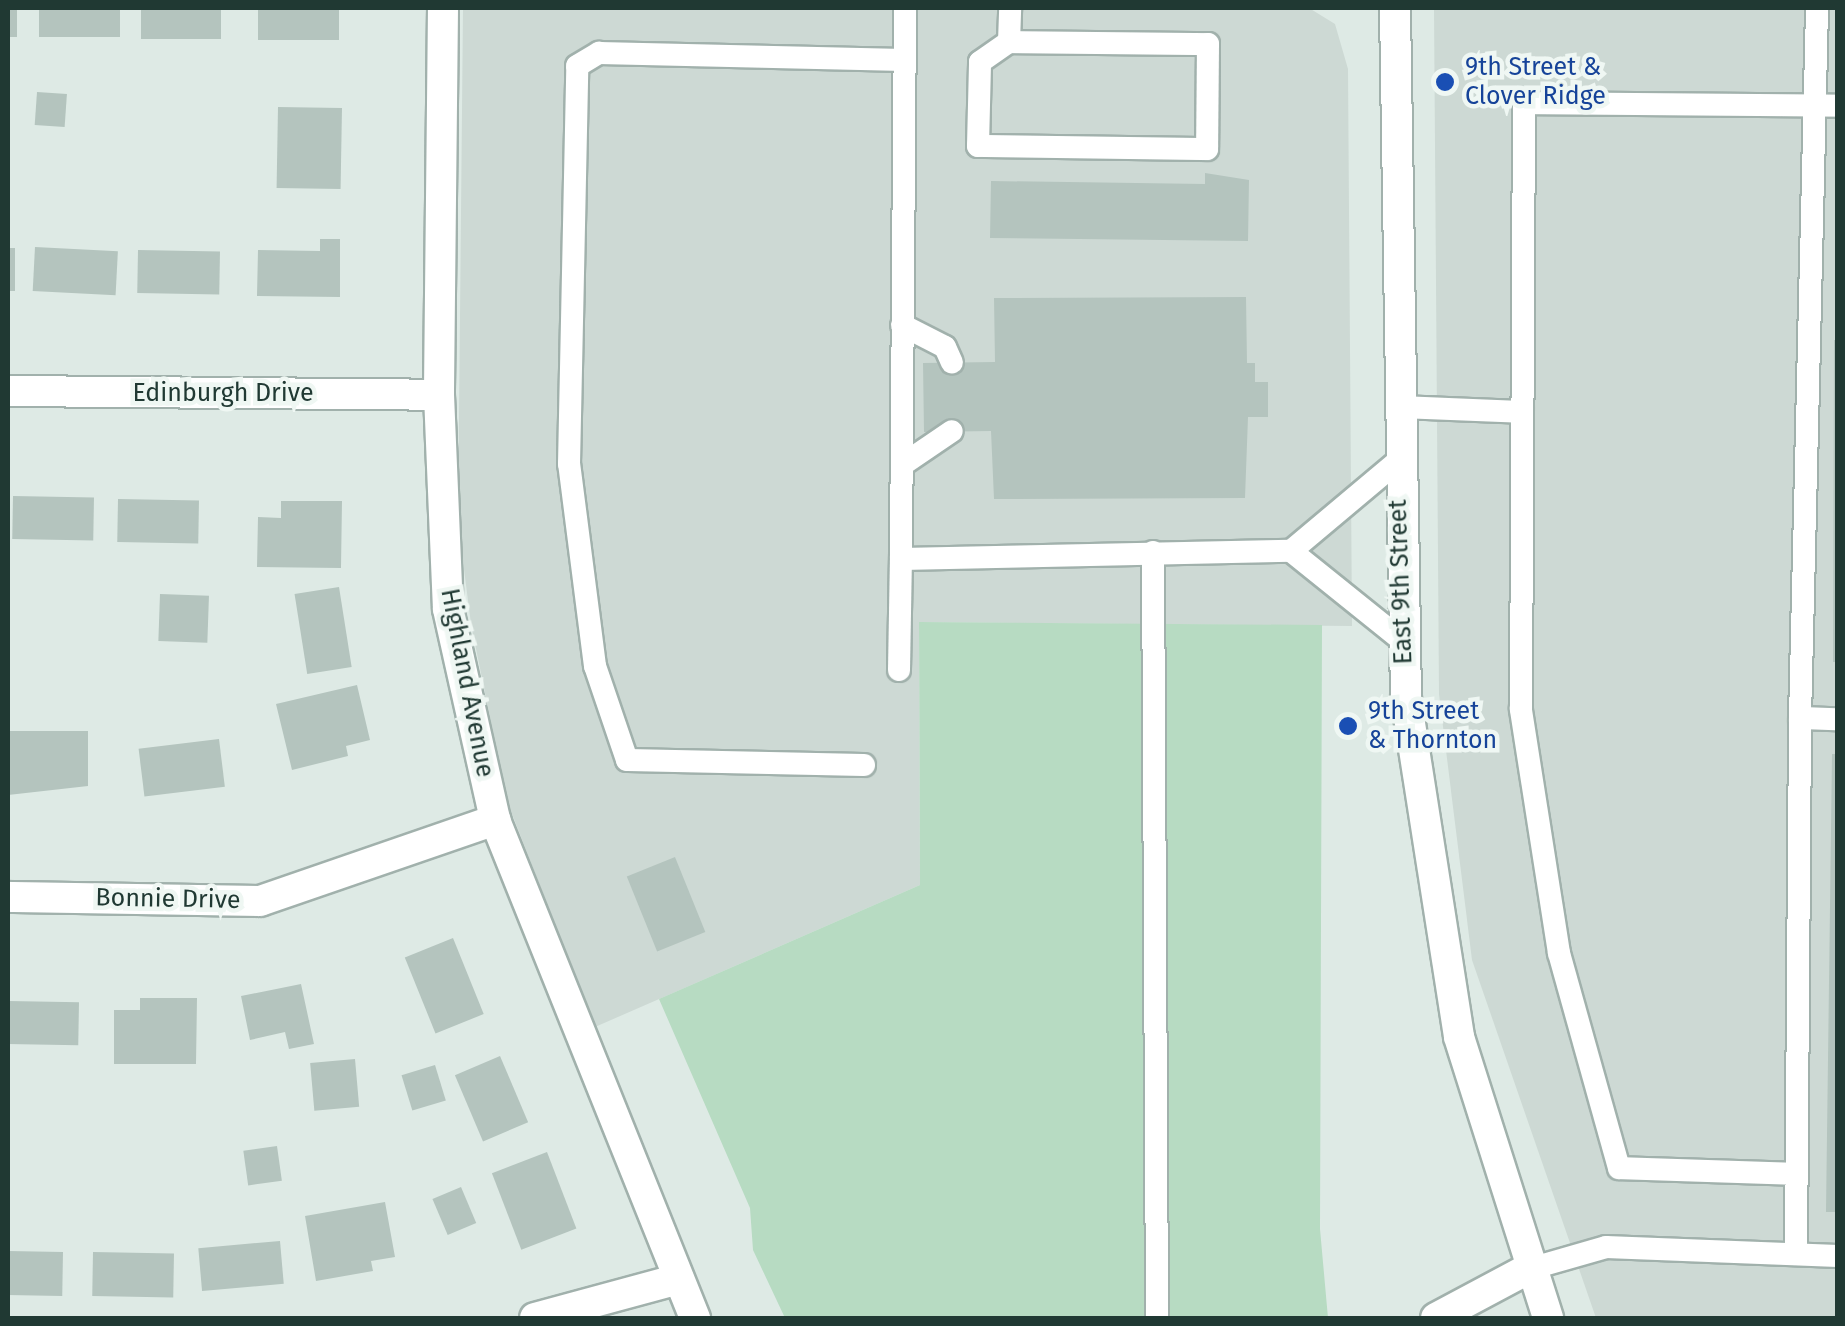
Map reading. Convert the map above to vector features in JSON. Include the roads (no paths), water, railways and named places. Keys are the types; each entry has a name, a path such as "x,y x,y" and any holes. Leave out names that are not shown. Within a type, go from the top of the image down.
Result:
{"street":[{"name":"Highland Avenue","path":"443,8 439,395 448,609 494,820 695,1318"},
{"name":"East 9th Street","path":"1395,8 1402,641 1452,1000 1526,1270 1548,1318"},
{"name":"Edinburgh Drive","path":"8,392 439,395"},
{"name":"Bonnie Drive","path":"8,897 260,901 494,820"},
{"path":"1436,1318 1526,1270"},
{"path":"535,1318 678,1280"}],"lane":[{"path":"898,670 904,8"},
{"path":"1009,42 1010,8"},
{"path":"1796,1254 1800,718 1826,106 1816,8"},
{"path":"1009,42 1208,44 1207,149 978,146 980,62 1009,42"},
{"path":"864,764 626,760 594,666 569,464 576,66 599,53 904,60"},
{"path":"1796,1174 1620,1168 1559,953 1521,709 1524,102 1826,106"},
{"path":"902,325 945,347 952,363"},
{"path":"1399,406 1522,412"},
{"path":"902,465 952,432"},
{"path":"901,559 1291,551 1398,462"},
{"path":"1291,551 1402,641"},
{"path":"1153,552 1157,1318"},
{"path":"1800,718 1838,718"},
{"path":"1526,1270 1606,1248 1838,1256"}],"place":[{"name":"9th Street & Clover Ridge","path":"1445,82"},
{"name":"9th Street & Thornton","path":"1348,726"}]}
